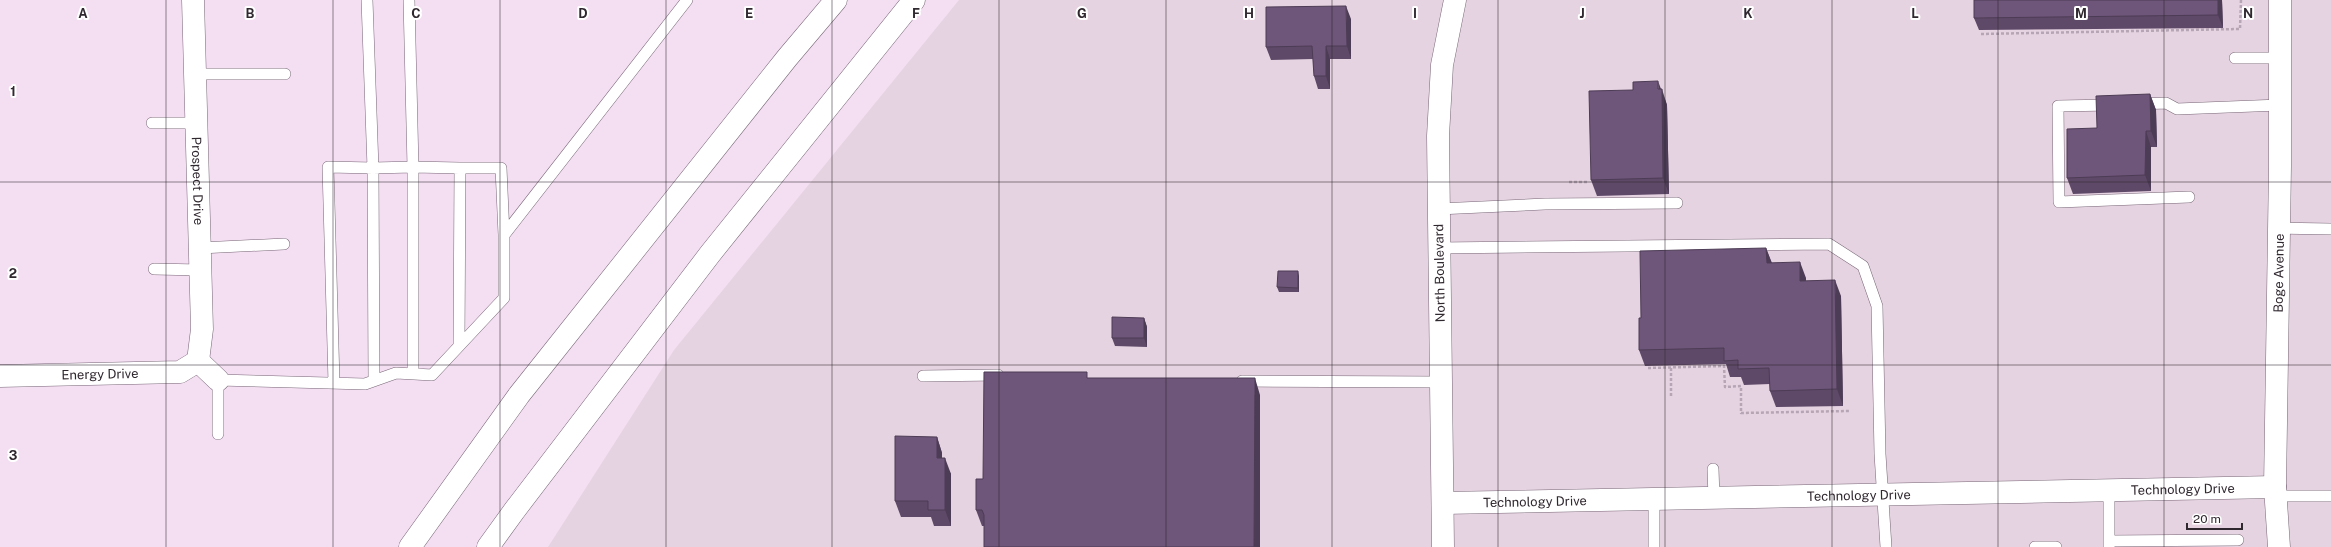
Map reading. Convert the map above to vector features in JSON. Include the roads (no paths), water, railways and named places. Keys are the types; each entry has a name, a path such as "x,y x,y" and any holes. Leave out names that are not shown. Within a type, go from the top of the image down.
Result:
{"main road":[{"name":"Prospect Drive","path":"193,0 202,329 198,361"},
{"path":"410,547 519,395 787,58 836,0"},
{"path":"488,547 514,510 710,254 914,0"},
{"name":"North Boulevard","path":"1443,547 1438,209 1442,65 1455,0"},
{"name":"Boge Avenue","path":"2279,547 2276,491 2280,0"},
{"path":"198,361 218,380"},
{"name":"Energy Drive","path":"0,376 180,372 198,361"},
{"name":"Technology Drive","path":"1443,503 2109,490 2276,491"}],"lane":[{"path":"367,0 373,168 374,381"},
{"path":"409,0 413,167 413,374"},
{"path":"504,235 687,0"},
{"path":"2235,58 2280,58"},
{"path":"195,74 285,74"},
{"path":"2189,198 2060,202 2058,106 2166,103 2177,108 2280,105"},
{"path":"152,123 196,123"},
{"path":"218,434 218,380 365,384 396,372 432,375 504,298 504,235 501,168 328,167 334,383"},
{"path":"459,346 460,168"},
{"path":"1438,209 1545,204 1677,203"},
{"path":"2279,228 2331,229"},
{"path":"200,248 284,244"},
{"path":"1438,248 1829,244 1863,266 1877,306 1880,454 1884,495 1886,547"},
{"path":"154,269 200,270"},
{"path":"923,376 1010,375"},
{"path":"1227,381 1441,382"},
{"path":"1713,469 1714,498"},
{"path":"2109,490 2109,544 2238,540"},
{"path":"2276,491 2331,496"},
{"path":"1654,499 1654,547"},
{"path":"2035,547 2056,547"}]}
